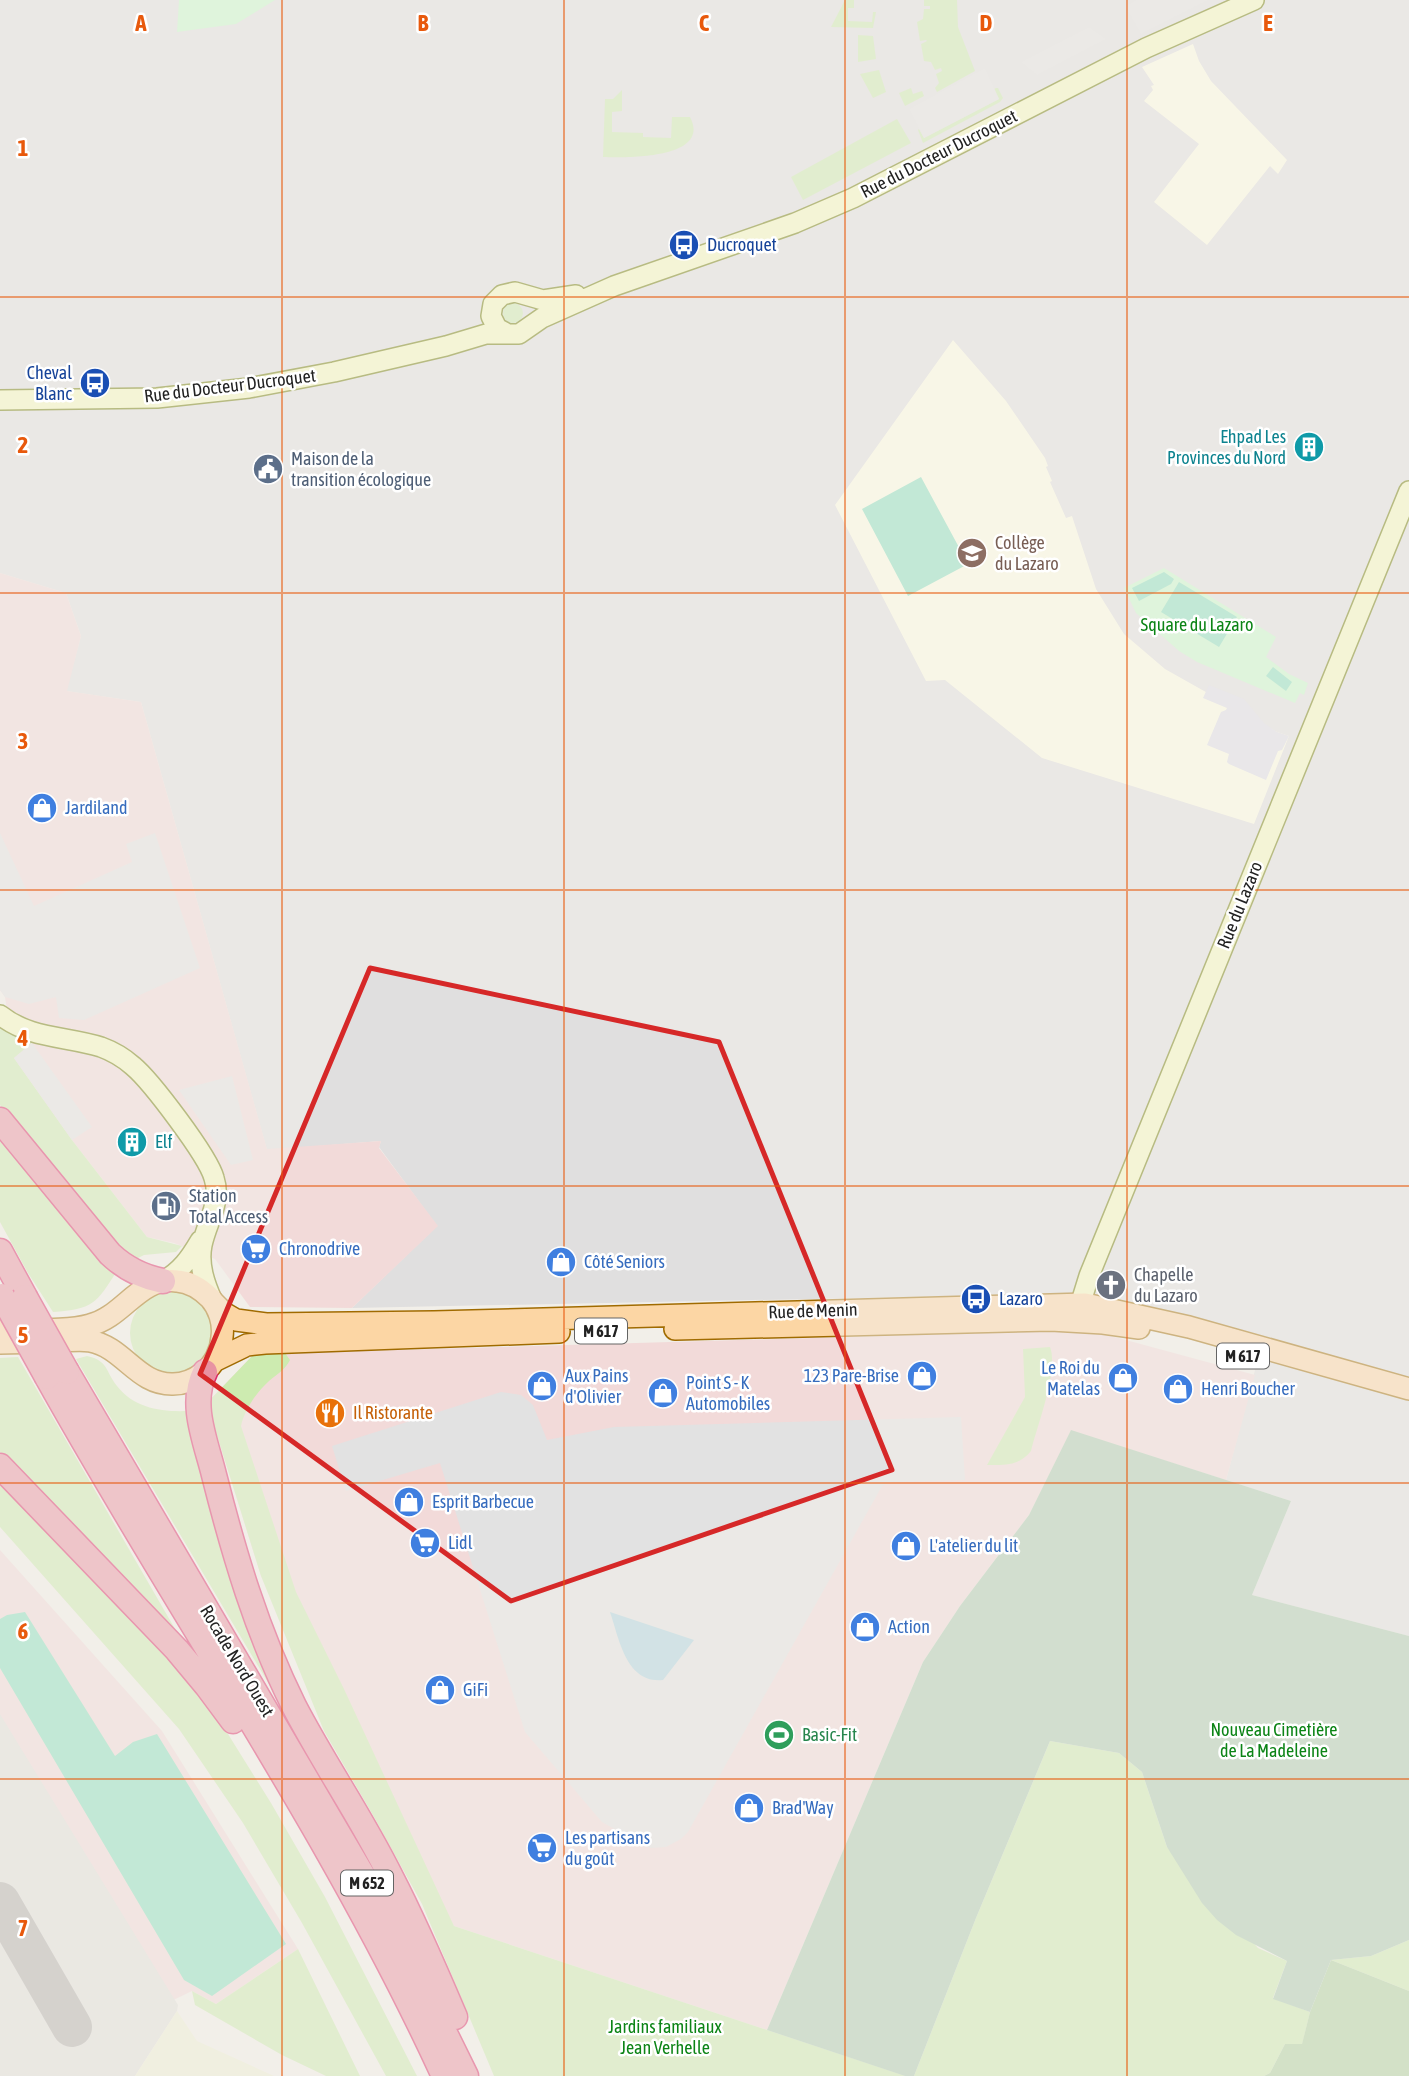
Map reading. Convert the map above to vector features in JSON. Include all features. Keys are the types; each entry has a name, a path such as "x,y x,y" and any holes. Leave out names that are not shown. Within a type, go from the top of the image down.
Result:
{"highway":[{"path":"0,1120 119,1263 136,1273 163,1281"},
{"name":"Rocade Nord Ouest","path":"0,1251 9,1295 369,1886 466,2076"},
{"path":"210,1366 197,1394 201,1423 229,1535 257,1620 301,1718 375,1846 405,1904 480,2076"},
{"name":"Rocade Nord Ouest","path":"57,1375 412,2009 444,2076"},
{"path":"0,1466 177,1650 221,1704 269,1776 412,2009"}],"main road":[{"path":"0,1330 91,1325 110,1317 145,1287 163,1281 176,1281 199,1289 213,1302 221,1319 223,1333 221,1348 210,1366 186,1382 164,1384 150,1380 112,1350 91,1341 0,1343"},
{"path":"131,1299 122,1316 119,1334 122,1349 133,1367"},
{"name":"Rue de Menin","path":"213,1302 236,1320 266,1324 732,1320 1077,1312 1106,1307 1189,1327 1409,1389"},
{"name":"Rue de Menin","path":"1077,1312 1170,1335 1409,1402"},
{"name":"Rue de Menin","path":"210,1366 247,1345 282,1341 732,1320"}],"street":[{"name":"Rue du Docteur Ducroquet","path":"530,326 614,286 833,207 1146,48 1254,0"},
{"name":"Rue du Docteur Ducroquet","path":"524,295 551,299 614,286"},
{"path":"505,293 524,295 529,299 534,317 530,326 521,333 508,334 495,325 491,316 492,310 497,298 505,293"},
{"name":"Rue du Docteur Ducroquet","path":"415,352 469,329 492,310"},
{"name":"Rue du Docteur Ducroquet","path":"0,400 157,398 188,395 294,380 486,334 508,334"},
{"name":"Rue du Lazaro","path":"1077,1312 1409,491"},
{"path":"0,1015 33,1033 110,1051 139,1071 198,1149 213,1175 216,1202 202,1245 202,1267 213,1302"},
{"path":"163,1281 185,1265 207,1228"}],"highlighted area":[{"path":"370,968 719,1042 892,1470 511,1601 200,1374"}],"shaded area":[{"path":"0,0 1409,0 1409,1636 1252,1595 1291,1501 1226,1480 1263,1340 1184,1316 1059,1294 352,1308 437,1226 379,1147 381,1141 267,1150 141,702 66,691 81,636 66,593 0,573"},
{"path":"1136,0 1208,0 1141,34 1125,6"},
{"path":"1089,27 1106,39 1037,75 1021,62"},
{"path":"1193,44 1211,81 1287,160 1278,174 1270,166 1207,245 1154,202 1199,144 1144,101 1154,85 1142,67"},
{"path":"985,68 999,99 924,138 909,109"},
{"name":"Collège du Lazaro","path":"953,340 1006,401 1045,458 1052,481 1050,482 1066,518 1072,516 1096,589 1124,634 1165,669 1277,732 1289,736 1254,824 1042,758 945,680 926,681 835,505"},
{"path":"0,573 66,593 81,636 67,691 141,702 267,1149 381,1141 379,1148 438,1226 352,1308 250,1307 215,1259 174,1243 147,1237 72,1140 14,1058 5,997 0,990"},
{"path":"1209,685 1244,699 1264,723 1289,736 1282,750 1278,751 1266,780 1229,764 1229,754 1207,745 1221,712 1227,708 1203,698"},
{"path":"0,833 34,906 132,862 126,844 155,833 200,968 84,1020 59,1018 56,997 29,1004 5,997 0,990"},
{"path":"32,1043 92,1127 72,1140 14,1058"},
{"path":"232,1076 253,1160 231,1165 179,1090"},
{"path":"1089,1330 1255,1375 1226,1480 1071,1431 1029,1515 960,1606 923,1662 767,2030 454,1926 261,1576 207,1403 254,1354"},
{"path":"501,1392 521,1395 533,1405 547,1440 614,1427 961,1417 965,1480 891,1482 882,1486 688,1832 666,1847 645,1846 602,1822 525,1732 440,1463 346,1491 332,1446"},
{"path":"0,1550 162,1731 298,1949 216,2004 192,1991 93,2039 0,1871"},
{"path":"0,1714 178,2005 177,2011 135,2076 0,2076"},
{"path":"177,2011 197,2041 274,2076 135,2076"}],"green space":[{"path":"179,0 275,0 236,24 177,32"},
{"path":"845,0 854,0 854,8 848,8 848,21 872,22 873,12 876,12 873,28 831,27"},
{"path":"924,0 957,0 958,27 975,71 937,92 935,88 939,83 936,74 942,71 941,68 935,70 931,62 924,61 921,44 927,41 920,41 917,22 923,19 924,9 930,9 930,6 924,6"},
{"path":"858,35 873,36 876,59 858,62"},
{"path":"879,70 886,92 873,98 860,74"},
{"path":"911,88 913,94 922,91 924,96 905,106 899,93"},
{"path":"998,88 1003,98 1000,102 923,143 919,129 924,138 999,99 994,89"},
{"path":"622,90 622,111 612,112 612,132 643,133 643,137 671,138 672,117 690,117 694,131 689,141 663,153 603,157 605,99 613,99"},
{"path":"897,119 911,143 803,200 791,177"},
{"path":"513,303 520,306 523,313 520,320 513,323 506,320 503,313 506,306"},
{"path":"921,477 968,564 908,596 862,509"},
{"name":"Square du Lazaro","path":"1164,568 1276,637 1266,657 1289,674 1308,683 1304,695 1300,693 1295,703 1197,662 1179,651 1136,613 1124,588"},
{"path":"1164,572 1174,579 1171,584 1139,601 1132,588"},
{"path":"1179,582 1237,617 1219,647 1161,612"},
{"path":"1273,667 1292,682 1286,691 1266,676"},
{"path":"0,1025 32,1043 14,1058 72,1140 147,1237 182,1246 176,1252 144,1255 132,1261 119,1250 0,1105"},
{"path":"0,1133 117,1271 92,1303 77,1309 53,1312 0,1222"},
{"path":"171,1292 187,1295 200,1304 209,1317 212,1333 209,1349 200,1362 187,1371 171,1374 155,1371 142,1362 133,1349 130,1333 133,1317 142,1304 155,1295"},
{"path":"1050,1347 1050,1383 1031,1451 1017,1462 987,1465 1025,1397 1023,1349"},
{"name":"Jardins familiaux Jean Verhelle","path":"285,1353 290,1360 255,1396 241,1426 296,1592 454,1926 906,2076 494,2076 422,1904 324,1731 261,1576 207,1403 254,1354"},
{"path":"87,1356 103,1364 117,1386 140,1404 167,1411 187,1411 207,1498 232,1585 270,1686 76,1359"},
{"path":"18,1357 182,1641 0,1452 0,1358"},
{"name":"Nouveau Cimetière de La Madeleine","path":"1071,1430 1291,1501 1252,1595 1409,1636 1409,1940 1371,1956 1331,1960 1310,2012 1273,1999 1287,1961 1236,1935 1202,1903 1167,1847 1142,1772 1119,1753 1050,1741 914,2076 905,2076 767,2030 923,1662 960,1606 1029,1515"},
{"path":"0,1482 169,1658 223,1726 325,1897 417,2076 386,2076 302,1923 243,1823 179,1729 0,1527"},
{"path":"25,1612 115,1756 133,1742 157,1734 286,1944 212,1996 184,1980 0,1668 0,1619"},
{"path":"1050,1741 1119,1753 1142,1772 1167,1847 1258,1948 1287,1961 1273,1998 1310,2012 1302,2045 1285,2044 1270,2073 1264,2076 914,2076"},
{"path":"1409,1940 1409,1991 1331,1960 1371,1956"},
{"path":"298,1949 360,2076 326,2076 282,2055 195,2005 192,1991 216,2004"},
{"path":"1331,1960 1409,1991 1409,2076 1264,2076 1270,2073 1285,2044 1302,2044 1310,2012"}],"water":[{"path":"610,1612 694,1640 663,1680 650,1679 640,1675 626,1657"}],"taxiway":[{"path":"0,1902 72,2027"}],"place":[{"name":"Ducroquet","path":"684,245"},
{"name":"Cheval Blanc","path":"95,383"},
{"name":"Ehpad Les Provinces du Nord","path":"1309,447"},
{"name":"Maison de la transition écologique","path":"268,469"},
{"name":"Collège du Lazaro","path":"972,553"},
{"name":"Jardiland","path":"42,808"},
{"name":"Elf","path":"132,1142"},
{"name":"Station Total Access","path":"166,1206"},
{"name":"Chronodrive","path":"256,1249"},
{"name":"Côté Seniors","path":"561,1262"},
{"name":"Chapelle du Lazaro","path":"1111,1285"},
{"name":"Lazaro","path":"976,1299"},
{"name":"123 Pare-Brise","path":"922,1376"},
{"name":"Le Roi du Matelas","path":"1123,1378"},
{"name":"Aux Pains d'Olivier","path":"542,1386"},
{"name":"Henri Boucher","path":"1178,1389"},
{"name":"Point S - K Automobiles","path":"663,1393"},
{"name":"Il Ristorante","path":"330,1413"},
{"name":"Esprit Barbecue","path":"409,1502"},
{"name":"Lidl","path":"425,1543"},
{"name":"L'atelier du lit","path":"906,1546"},
{"name":"Action","path":"865,1627"},
{"name":"GiFi","path":"440,1690"},
{"name":"Basic-Fit","path":"779,1735"},
{"name":"Brad'Way","path":"749,1808"},
{"name":"Les partisans du goût","path":"542,1848"}]}
